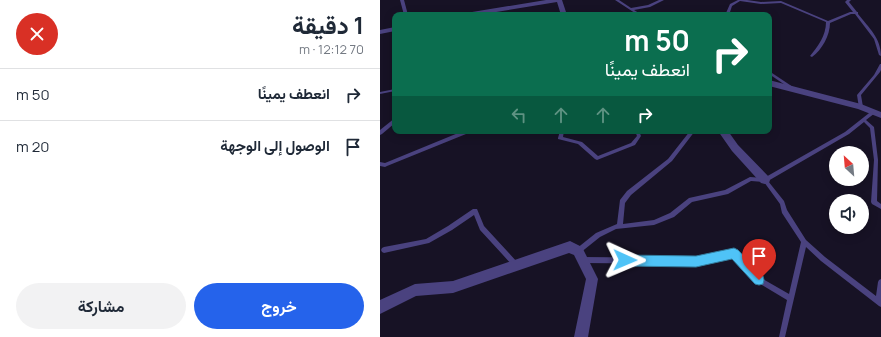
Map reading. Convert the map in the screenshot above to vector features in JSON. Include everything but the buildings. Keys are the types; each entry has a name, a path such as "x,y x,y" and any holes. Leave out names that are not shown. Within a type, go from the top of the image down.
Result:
{"street":[{"path":"484,12 558,0 563,12"},
{"path":"380,32 392,30"},
{"path":"772,84 860,106 877,114"},
{"path":"725,134 735,148 765,180"},
{"path":"380,307 416,290 453,287 570,247 580,256 592,279 581,337"}],"lane":[{"path":"402,0 405,12"},
{"path":"617,0 636,12"},
{"path":"631,9 649,6 662,0"},
{"path":"728,12 732,5 740,0 762,3 781,2 828,22 851,13 857,13"},
{"path":"849,0 847,2 876,39 881,55"},
{"path":"812,56 829,30 828,22"},
{"path":"860,106 859,95 880,69 881,65"},
{"path":"772,74 792,88"},
{"path":"380,93 392,91"},
{"path":"580,256 598,235 620,227 654,222 672,214 691,200 726,192 750,179 765,180 847,133 864,120 877,114"},
{"path":"864,120 872,127 876,160 874,202 881,207"},
{"path":"380,133 392,123"},
{"path":"380,164 385,165 462,134"},
{"path":"561,134 560,138 580,143 597,158 633,144 639,136 638,134"},
{"path":"620,227 622,202 630,193 670,160 691,134"},
{"path":"765,180 782,203 784,211 804,242 823,259 880,303"},
{"path":"384,250 427,241 475,211 482,228 516,265"},
{"path":"782,337 804,242"},
{"path":"580,256 696,261 734,253 759,280 790,298"},
{"path":"880,303 881,282"}],"route":[{"path":"625,260 696,261 734,253 759,280"}]}
